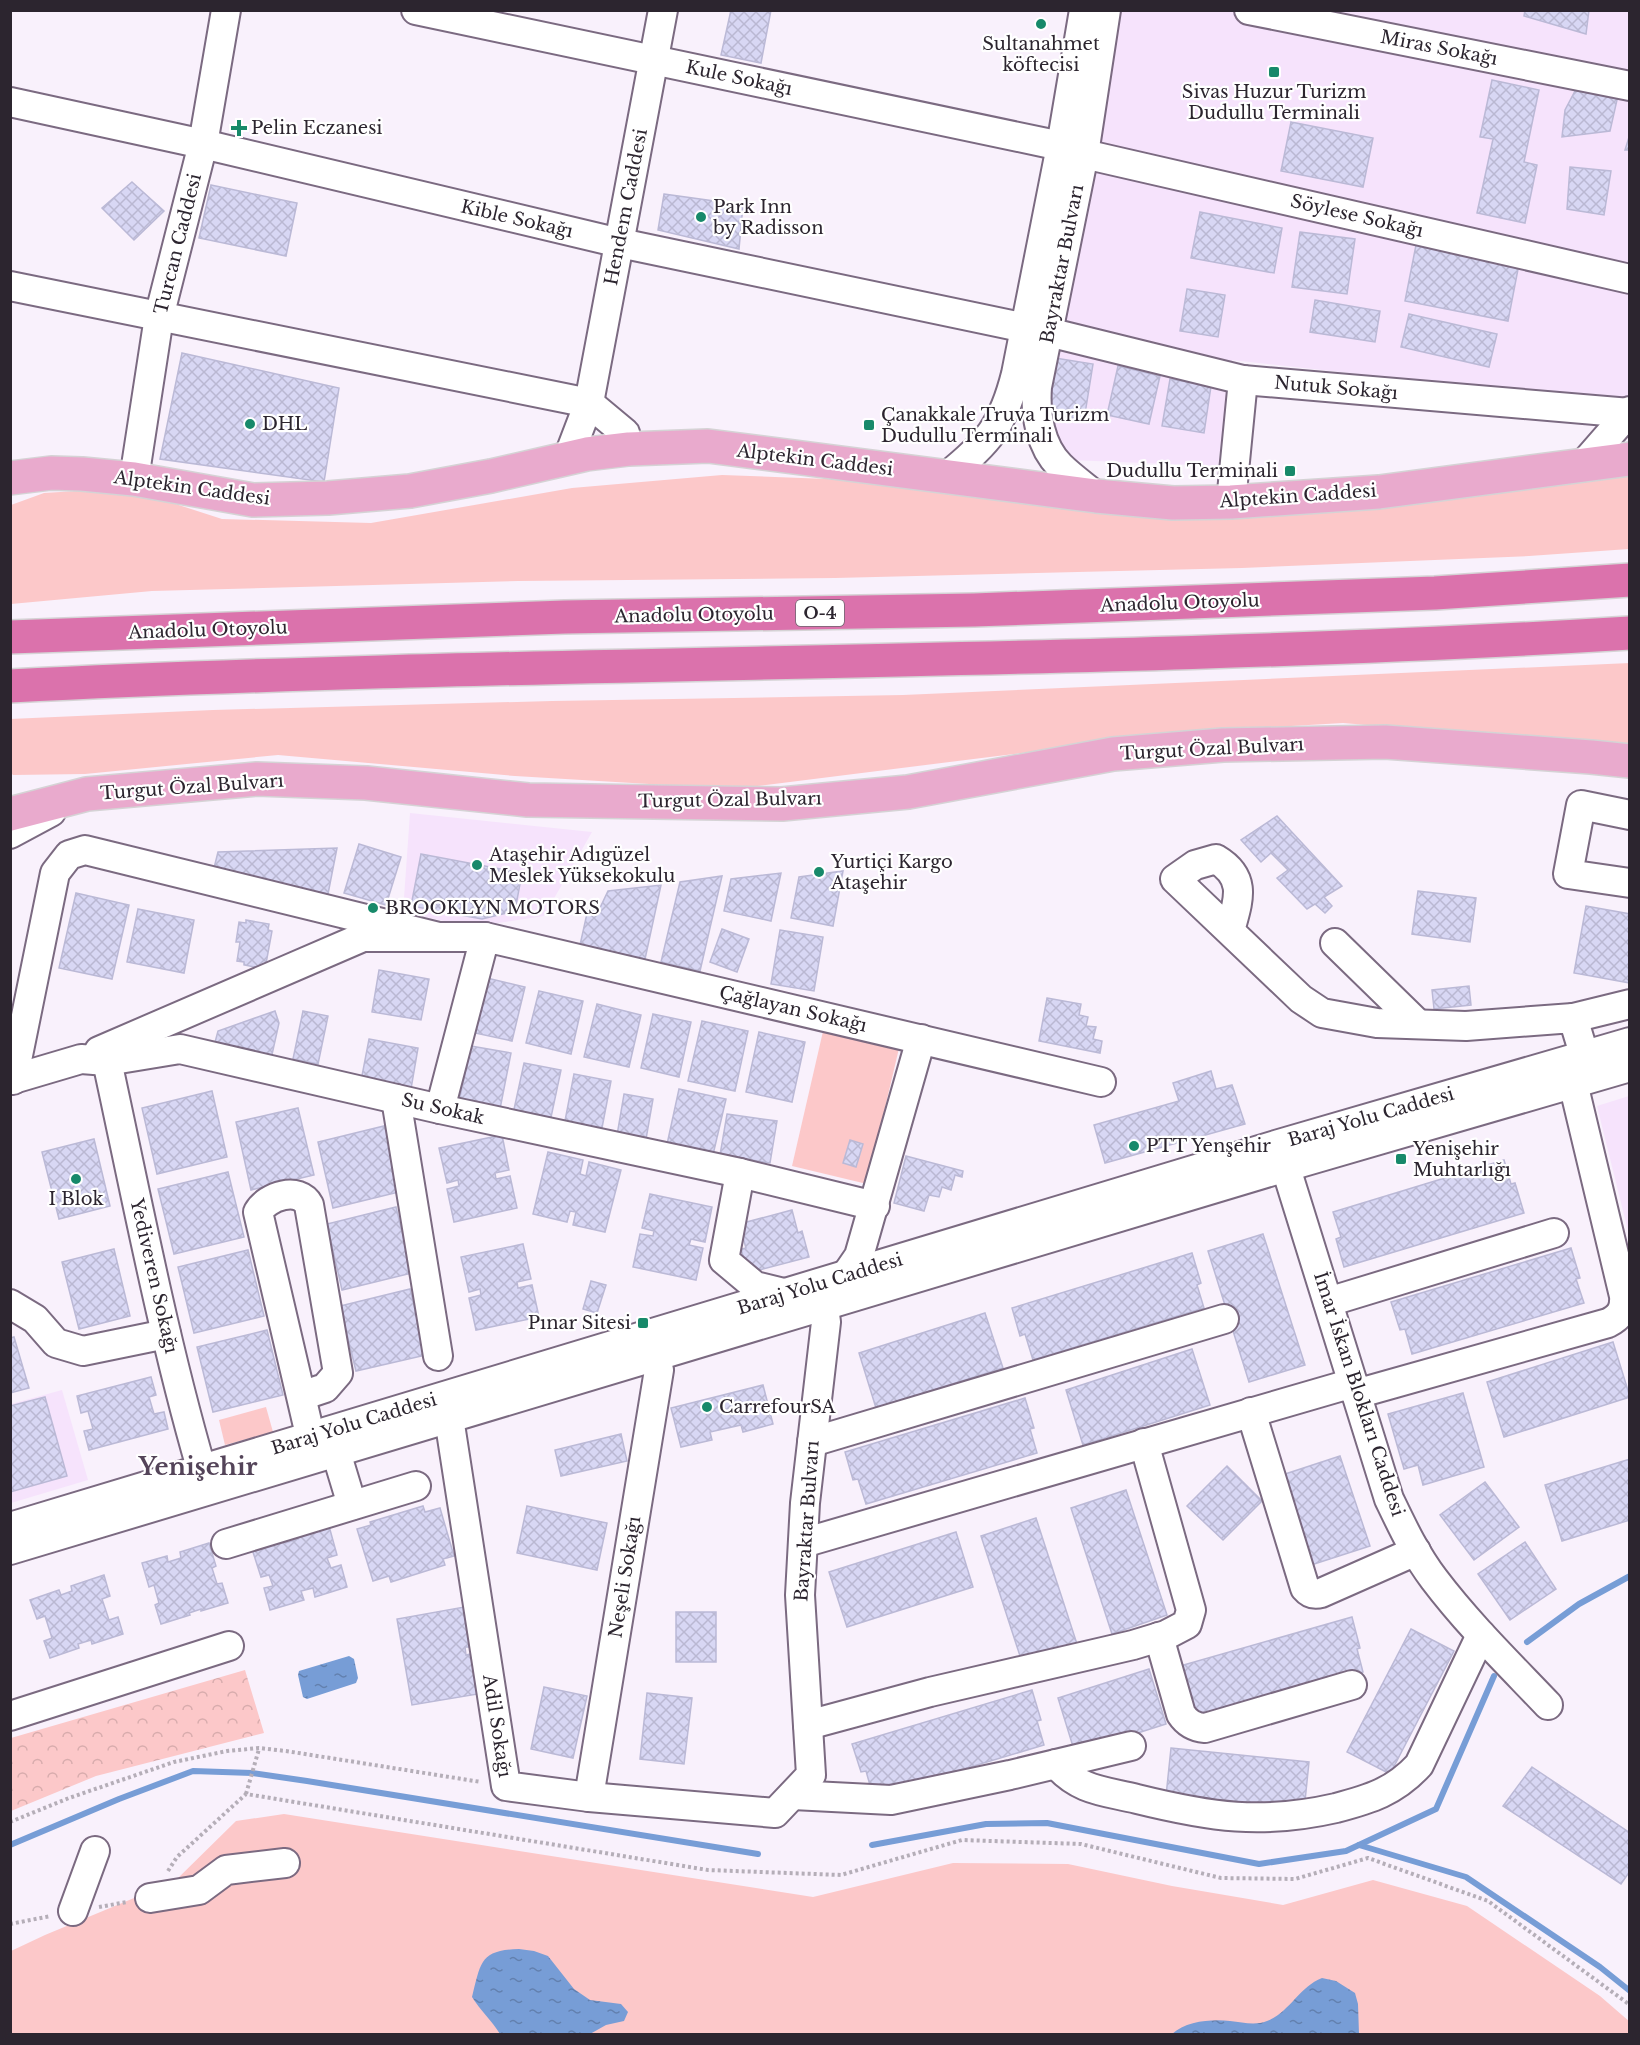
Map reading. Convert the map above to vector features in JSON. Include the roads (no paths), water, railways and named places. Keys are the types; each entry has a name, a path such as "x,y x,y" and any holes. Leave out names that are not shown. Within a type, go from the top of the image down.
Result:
{"highway":[{"name":"Anadolu Otoyolu","path":"10,637 565,617 1021,609 1435,593 1629,580"},
{"path":"10,686 570,667 940,660 1438,645 1629,633"}],"main road":[{"name":"Alptekin Caddesi","path":"51,473 135,479 253,500 328,498 410,491 491,476 587,454 629,449 708,446 1096,496 1173,503 1231,502 1379,492 1629,459"},
{"path":"10,478 51,473"},
{"path":"10,483 51,473"},
{"name":"Turgut Özal Bulvarı","path":"10,814 87,794 257,778 366,783 528,800 782,804 908,792 1113,754 1223,745 1385,742 1629,761"},
{"path":"10,792 36,796 87,794"}],"street":[{"name":"Turcan Caddesi","path":"135,479 159,317 203,144 226,10"},
{"name":"Kule Sokağı","path":"416,10 1072,150"},
{"name":"Hendem Caddesi","path":"568,458 588,403 663,10"},
{"name":"Bayraktar Bulvarı","path":"1072,150 1084,10"},
{"name":"Bayraktar Bulvarı","path":"947,476 977,452 1001,421 1037,330 1072,150 1106,10"},
{"name":"Miras Sokağı","path":"1249,10 1629,86"},
{"name":"Kible Sokağı","path":"10,102 203,144 620,243 1037,330"},
{"name":"Söylese Sokağı","path":"1072,150 1629,279"},
{"path":"10,286 588,403 626,433 629,449"},
{"name":"Bayraktar Bulvarı","path":"1037,330 1036,409 1042,436 1058,464 1096,496"},
{"name":"Nutuk Sokağı","path":"1037,330 1244,380 1629,412"},
{"path":"1231,502 1244,380"},
{"path":"1582,466 1629,412"},
{"path":"10,463 51,473"},
{"path":"10,834 87,794"},
{"path":"1629,815 1581,805 1568,874 1629,883"},
{"path":"12,1080 55,873 69,855 85,850 439,937"},
{"path":"1230,931 1301,999 1322,1013 1377,1023 1466,1026 1573,1018 1629,1004"},
{"name":"Çağlayan Sokağı","path":"94,1060 363,937 485,937 1101,1082"},
{"path":"440,1109 485,937"},
{"path":"1335,943 1418,1024"},
{"path":"1573,1018 1584,1054"},
{"path":"740,1173 724,1260 754,1286 824,1307 859,1256 921,1039"},
{"name":"Baraj Yolu Caddesi","path":"10,1527 205,1480 336,1452 824,1307 1584,1054 1629,1042"},
{"name":"Su Sokak","path":"12,1080 94,1060 180,1049 440,1109 740,1173 875,1206"},
{"name":"Yediveren Sokağı","path":"94,1060 205,1480"},
{"name":"Baraj Yolu Caddesi","path":"10,1550 205,1480 311,1437 786,1294 1282,1156 1629,1067"},
{"path":"803,1543 1251,1412 1355,1388 1608,1323 1619,1316 1623,1309 1624,1296 1573,1083"},
{"path":"396,1098 438,1356"},
{"name":"İmar İskan Blokları Caddesi","path":"1282,1156 1389,1499 1405,1533 1432,1577 1481,1635 1548,1705"},
{"path":"301,1396 325,1388 338,1373 309,1205 303,1196 294,1194 269,1200 258,1212 301,1396 311,1437"},
{"path":"1328,1302 1554,1233"},
{"path":"10,1304 35,1319 56,1343 82,1351 166,1334"},
{"name":"Bayraktar Bulvarı","path":"802,1785 808,1725 800,1595 805,1503 826,1322 824,1307"},
{"path":"812,1442 1224,1319"},
{"name":"Neşeli Sokağı","path":"589,1797 659,1370 655,1357"},
{"path":"1251,1412 1305,1588 1309,1593 1321,1593 1416,1551"},
{"name":"Adil Sokağı","path":"449,1418 506,1786 589,1797 776,1813 802,1785"},
{"path":"808,1725 930,1692 1133,1645 1159,1637 1187,1624 1191,1610 1144,1443"},
{"path":"336,1452 352,1505"},
{"path":"226,1544 416,1485"},
{"path":"1056,1764 1072,1780 1096,1790 1168,1806 1239,1818 1295,1816 1356,1804 1389,1790 1419,1765 1481,1635"},
{"path":"1159,1637 1181,1714 1185,1720 1198,1728 1205,1728 1352,1684"},
{"path":"10,1716 229,1646"},
{"path":"802,1785 891,1800 1131,1746"},
{"path":"73,1911 95,1851"},
{"path":"150,1898 198,1890 226,1870 285,1863"}],"water":[{"path":"349,1656 354,1659 358,1678 356,1683 307,1699 303,1697 299,1671"},
{"path":"519,1949 548,1956 574,1989 590,2000 621,2004 628,2012 624,2021 606,2025 590,2034 500,2034 472,1997 484,1960 496,1952"},
{"path":"1322,1978 1336,1981 1355,1993 1358,2004 1359,2034 1172,2034 1184,2026 1207,2021 1253,2023 1267,2021 1282,2012 1307,1987"}],"waterway":[{"path":"1527,1642 1579,1604 1630,1576"},
{"path":"872,1845 986,1824 1047,1823 1259,1864 1346,1851 1436,1809 1494,1676"},
{"path":"10,1845 193,1771 252,1773 307,1781 758,1854"},
{"path":"1359,1845 1466,1877 1600,1967 1630,1991"}],"place":[{"name":"Sultanahmet köftecisi","path":"1041,24"},
{"name":"Sivas Huzur Turizm Dudullu Terminali","path":"1274,72"},
{"name":"Pelin Eczanesi","path":"239,128"},
{"name":"Park Inn by Radisson","path":"701,217"},
{"name":"DHL","path":"250,424"},
{"name":"Çanakkale Truva Turizm Dudullu Terminali","path":"869,425"},
{"name":"Dudullu Terminali","path":"1290,471"},
{"name":"Ataşehir Adıgüzel Meslek Yüksekokulu","path":"477,865"},
{"name":"Yurtiçi Kargo Ataşehir","path":"819,872"},
{"name":"BROOKLYN MOTORS","path":"373,908"},
{"name":"PTT Yenşehir","path":"1134,1146"},
{"name":"Yenişehir Muhtarlığı","path":"1401,1159"},
{"name":"I Blok","path":"76,1179"},
{"name":"Pınar Sitesi","path":"643,1323"},
{"name":"CarrefourSA","path":"707,1407"}],"district":[{"name":"Yenişehir","path":"198,1467"}]}
